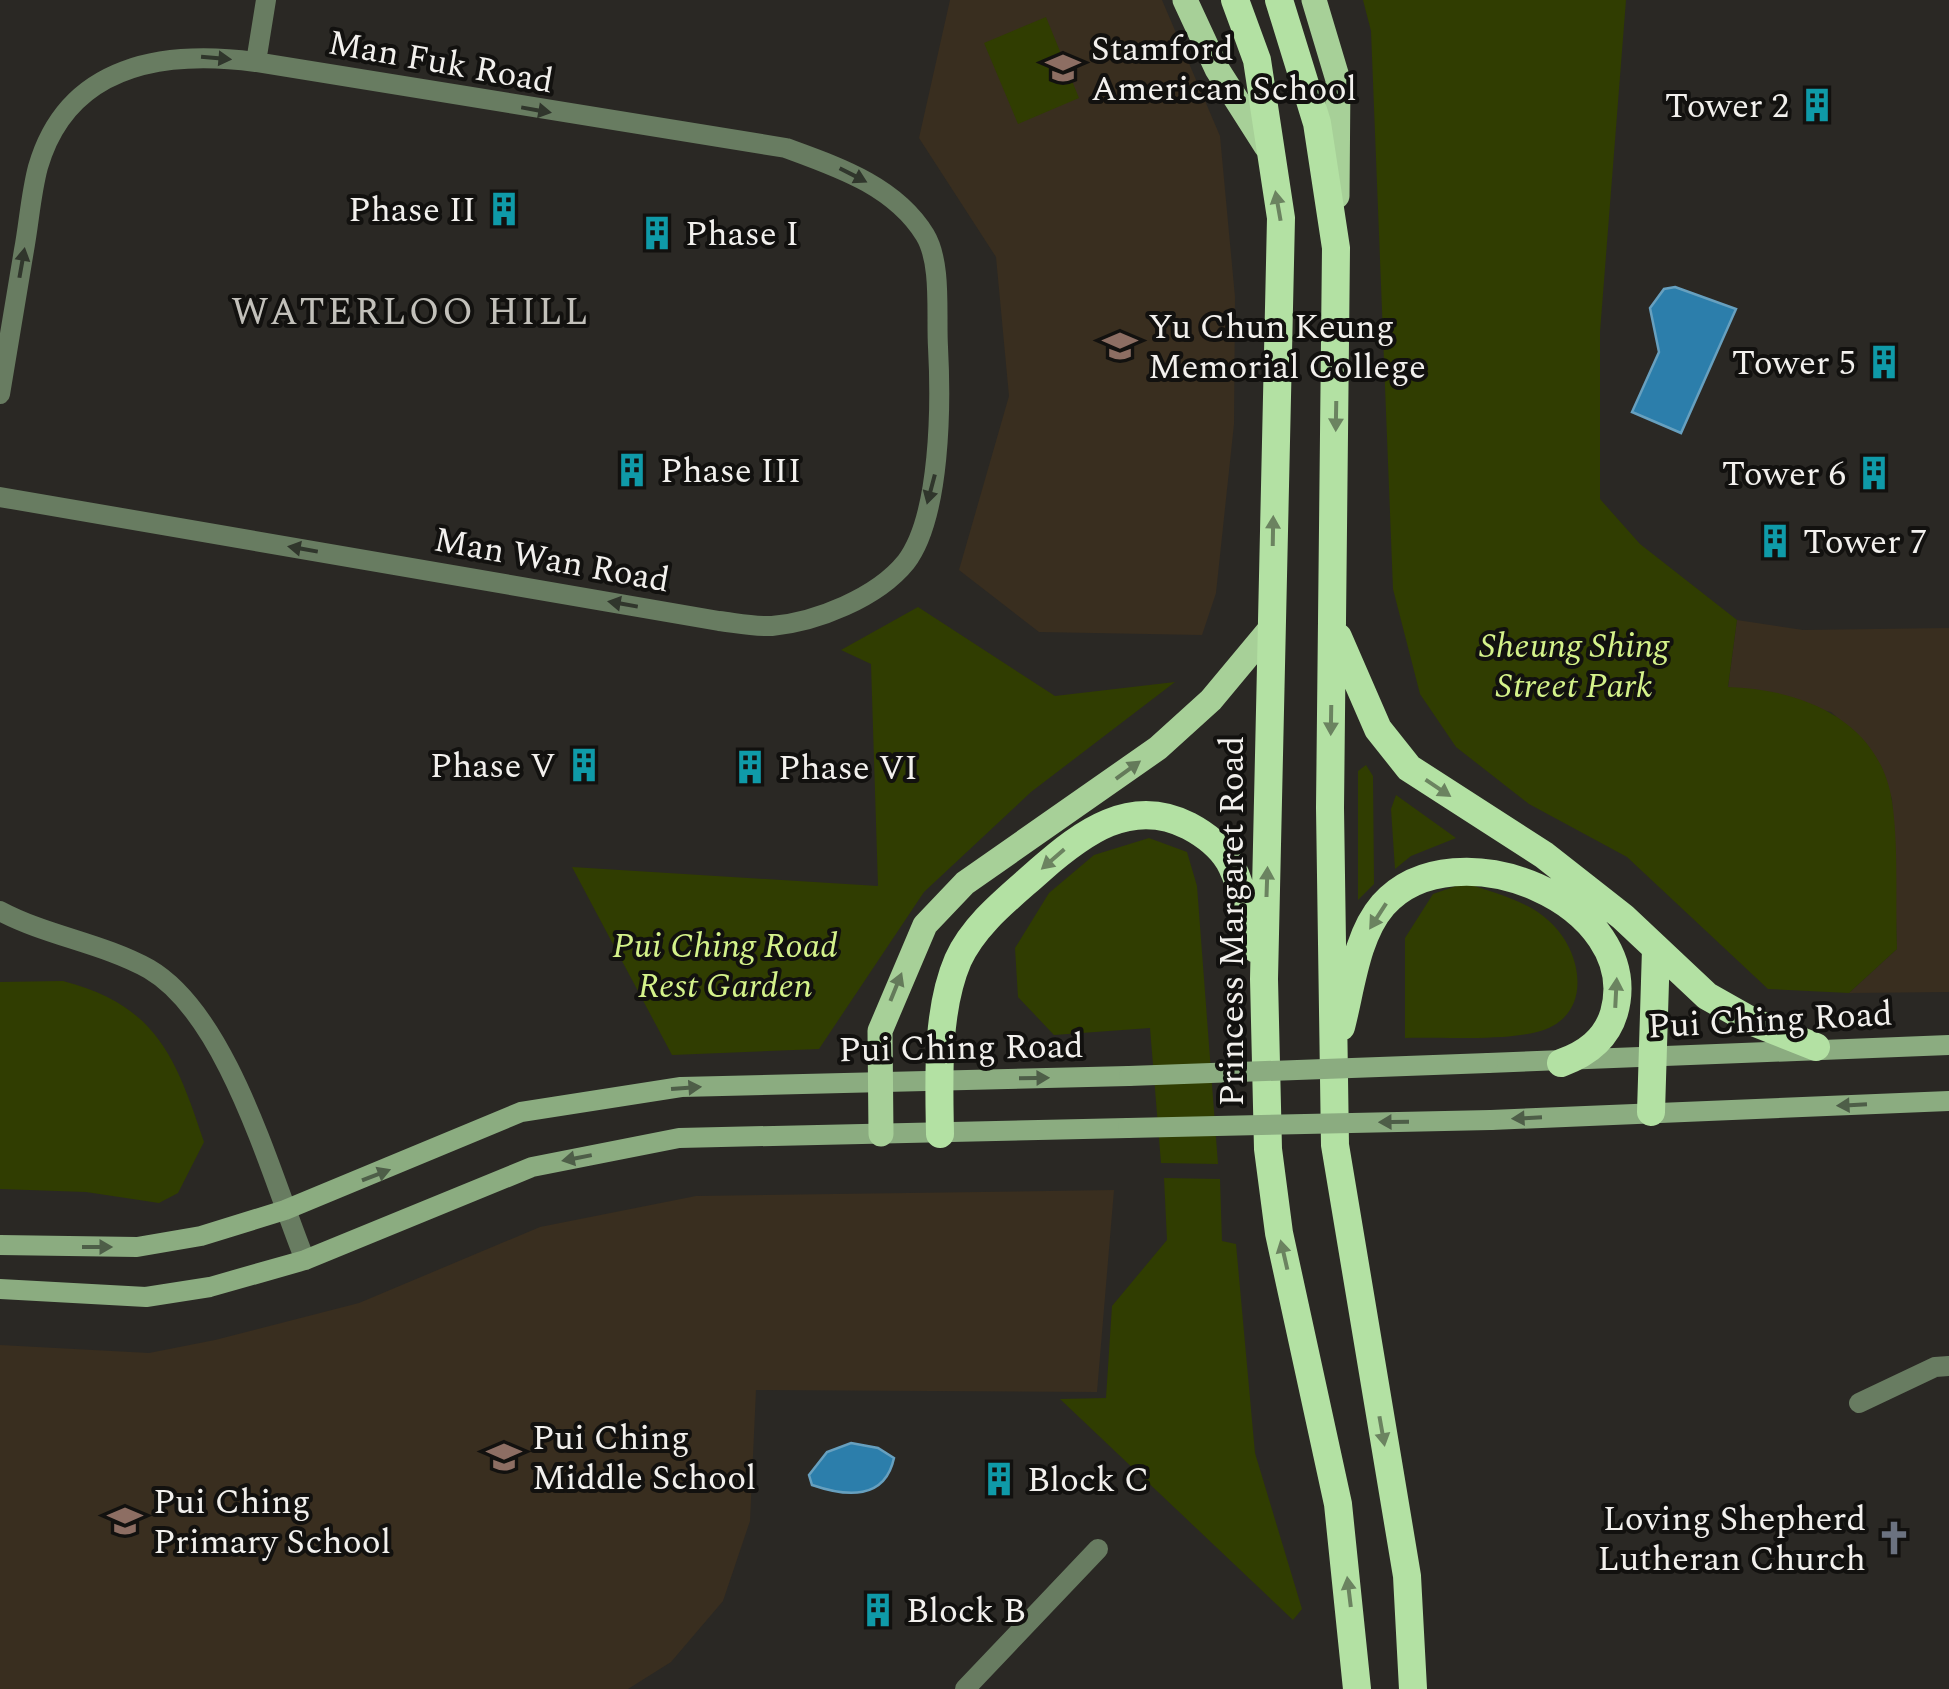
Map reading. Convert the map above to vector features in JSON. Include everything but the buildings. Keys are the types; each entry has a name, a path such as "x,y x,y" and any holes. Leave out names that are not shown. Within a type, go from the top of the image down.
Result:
{"highway":[{"name":"Princess Margaret Road","path":"1235,0 1257,60 1266,146 1281,218 1264,979 1268,1149 1279,1232 1338,1504 1357,1689"},
{"path":"1279,0 1298,50 1328,174 1336,248 1331,622 1334,1145 1407,1576 1413,1689"},
{"path":"1331,622 1368,710 1391,751 1435,787 1544,855 1624,917 1708,996 1753,1022 1816,1047"},
{"path":"940,1134 939,1080 952,976 969,940 998,908 1079,836 1122,816 1176,820 1220,850 1240,893 1264,979"},
{"path":"1332,1060 1362,948 1384,905 1422,879 1463,869 1527,883 1553,896 1590,926 1610,954 1618,983 1610,1023 1595,1045 1561,1063"},
{"path":"1651,1112 1656,1056 1656,949"}],"main road":[{"name":"Princess Margaret Road","path":"1185,0 1217,69 1266,146"},
{"path":"1314,0 1338,80 1336,248"},
{"path":"882,1134 880,1031 925,925 966,883 1158,748 1210,700 1271,628"},
{"name":"Pui Ching Road","path":"0,1245 137,1247 201,1236 285,1210 521,1112 681,1088 1561,1063 1816,1047 1949,1044"},
{"path":"0,1289 146,1297 210,1287 305,1260 532,1167 679,1138 1491,1120 1949,1101"}],"street":[{"path":"256,62 266,0"},
{"name":"Man Fuk Road","path":"0,394 38,165 63,118 99,82 142,62 208,56 786,148 841,168 903,209 928,240 940,392"},
{"name":"Man Wan Road","path":"0,497 769,626 819,617 879,584 906,561 936,472 940,392"},
{"path":"0,911 32,928 139,964 189,1001 218,1042 305,1260"},
{"path":"1859,1403 1935,1366 1949,1366"},
{"path":"965,1689 1098,1548"}],"shaded area":[{"name":"Yu Chun Keung Memorial College","path":"950,0 1162,0 1220,136 1235,297 1234,424 1216,593 1202,635 1039,632 959,570 1009,396 996,257 919,138"},
{"path":"1737,620 1803,630 1949,628 1949,992 1849,993 1897,949 1892,799 1879,765 1858,736 1831,712 1728,687"},
{"name":"Pui Ching Middle School","path":"1114,1190 1097,1392 756,1390 750,1521 723,1601 671,1662 628,1689 0,1689 0,1345 149,1353 215,1340 359,1303 540,1227 696,1196"}],"green space":[{"name":"Sheung Shing Street Park","path":"1363,0 1626,0 1600,332 1600,499 1640,544 1737,620 1728,687 1782,694 1832,714 1871,749 1884,773 1894,819 1897,949 1849,993 1768,989 1627,857 1529,804 1456,747 1420,694 1393,589 1371,31"},
{"path":"1046,17 1079,98 1018,124 984,43"},
{"name":"Pui Ching Road Rest Garden","path":"918,607 1055,696 1175,682 1031,792 924,892 819,1049 672,1055 572,867 878,886 871,664 841,650"},
{"path":"1366,765 1373,776 1374,884 1358,900 1358,771"},
{"path":"1396,795 1456,838 1411,856 1395,869 1391,809"},
{"path":"1149,838 1187,852 1197,886 1218,1164 1161,1163 1150,1028 1054,1035 1018,997 1015,948 1049,893 1094,855"},
{"path":"1465,883 1531,908 1561,934 1576,966 1578,983 1568,1013 1555,1024 1537,1032 1506,1037 1405,1038 1405,938 1433,894"},
{"path":"63,981 95,991 142,1020 172,1060 183,1085 204,1142 178,1193 159,1203 86,1192 0,1189 0,982"},
{"path":"1164,1178 1220,1179 1222,1241 1236,1244 1255,1453 1302,1609 1293,1620 1060,1399 1106,1398 1112,1306 1167,1240"}],"water":[{"path":"1675,287 1736,309 1681,433 1632,412 1659,352 1650,308 1664,289"},
{"path":"851,1443 878,1448 894,1458 882,1482 863,1492 851,1493 812,1485 809,1475 827,1452"}],"place":[{"name":"Stamford American School","path":"1063,68"},
{"name":"Tower 2","path":"1817,105"},
{"name":"Phase II","path":"504,209"},
{"name":"Phase I","path":"657,233"},
{"name":"Yu Chun Keung Memorial College","path":"1120,346"},
{"name":"Tower 5","path":"1884,362"},
{"name":"Phase III","path":"632,470"},
{"name":"Tower 6","path":"1874,473"},
{"name":"Tower 7","path":"1775,541"},
{"name":"Phase V","path":"584,765"},
{"name":"Phase VI","path":"750,767"},
{"name":"Pui Ching Middle School","path":"504,1457"},
{"name":"Block C","path":"999,1479"},
{"name":"Pui Ching Primary School","path":"125,1521"},
{"name":"Loving Shepherd Lutheran Church","path":"1894,1538"},
{"name":"Block B","path":"878,1610"}],"district":[{"name":"WATERLOO HILL","path":"411,311"}]}
